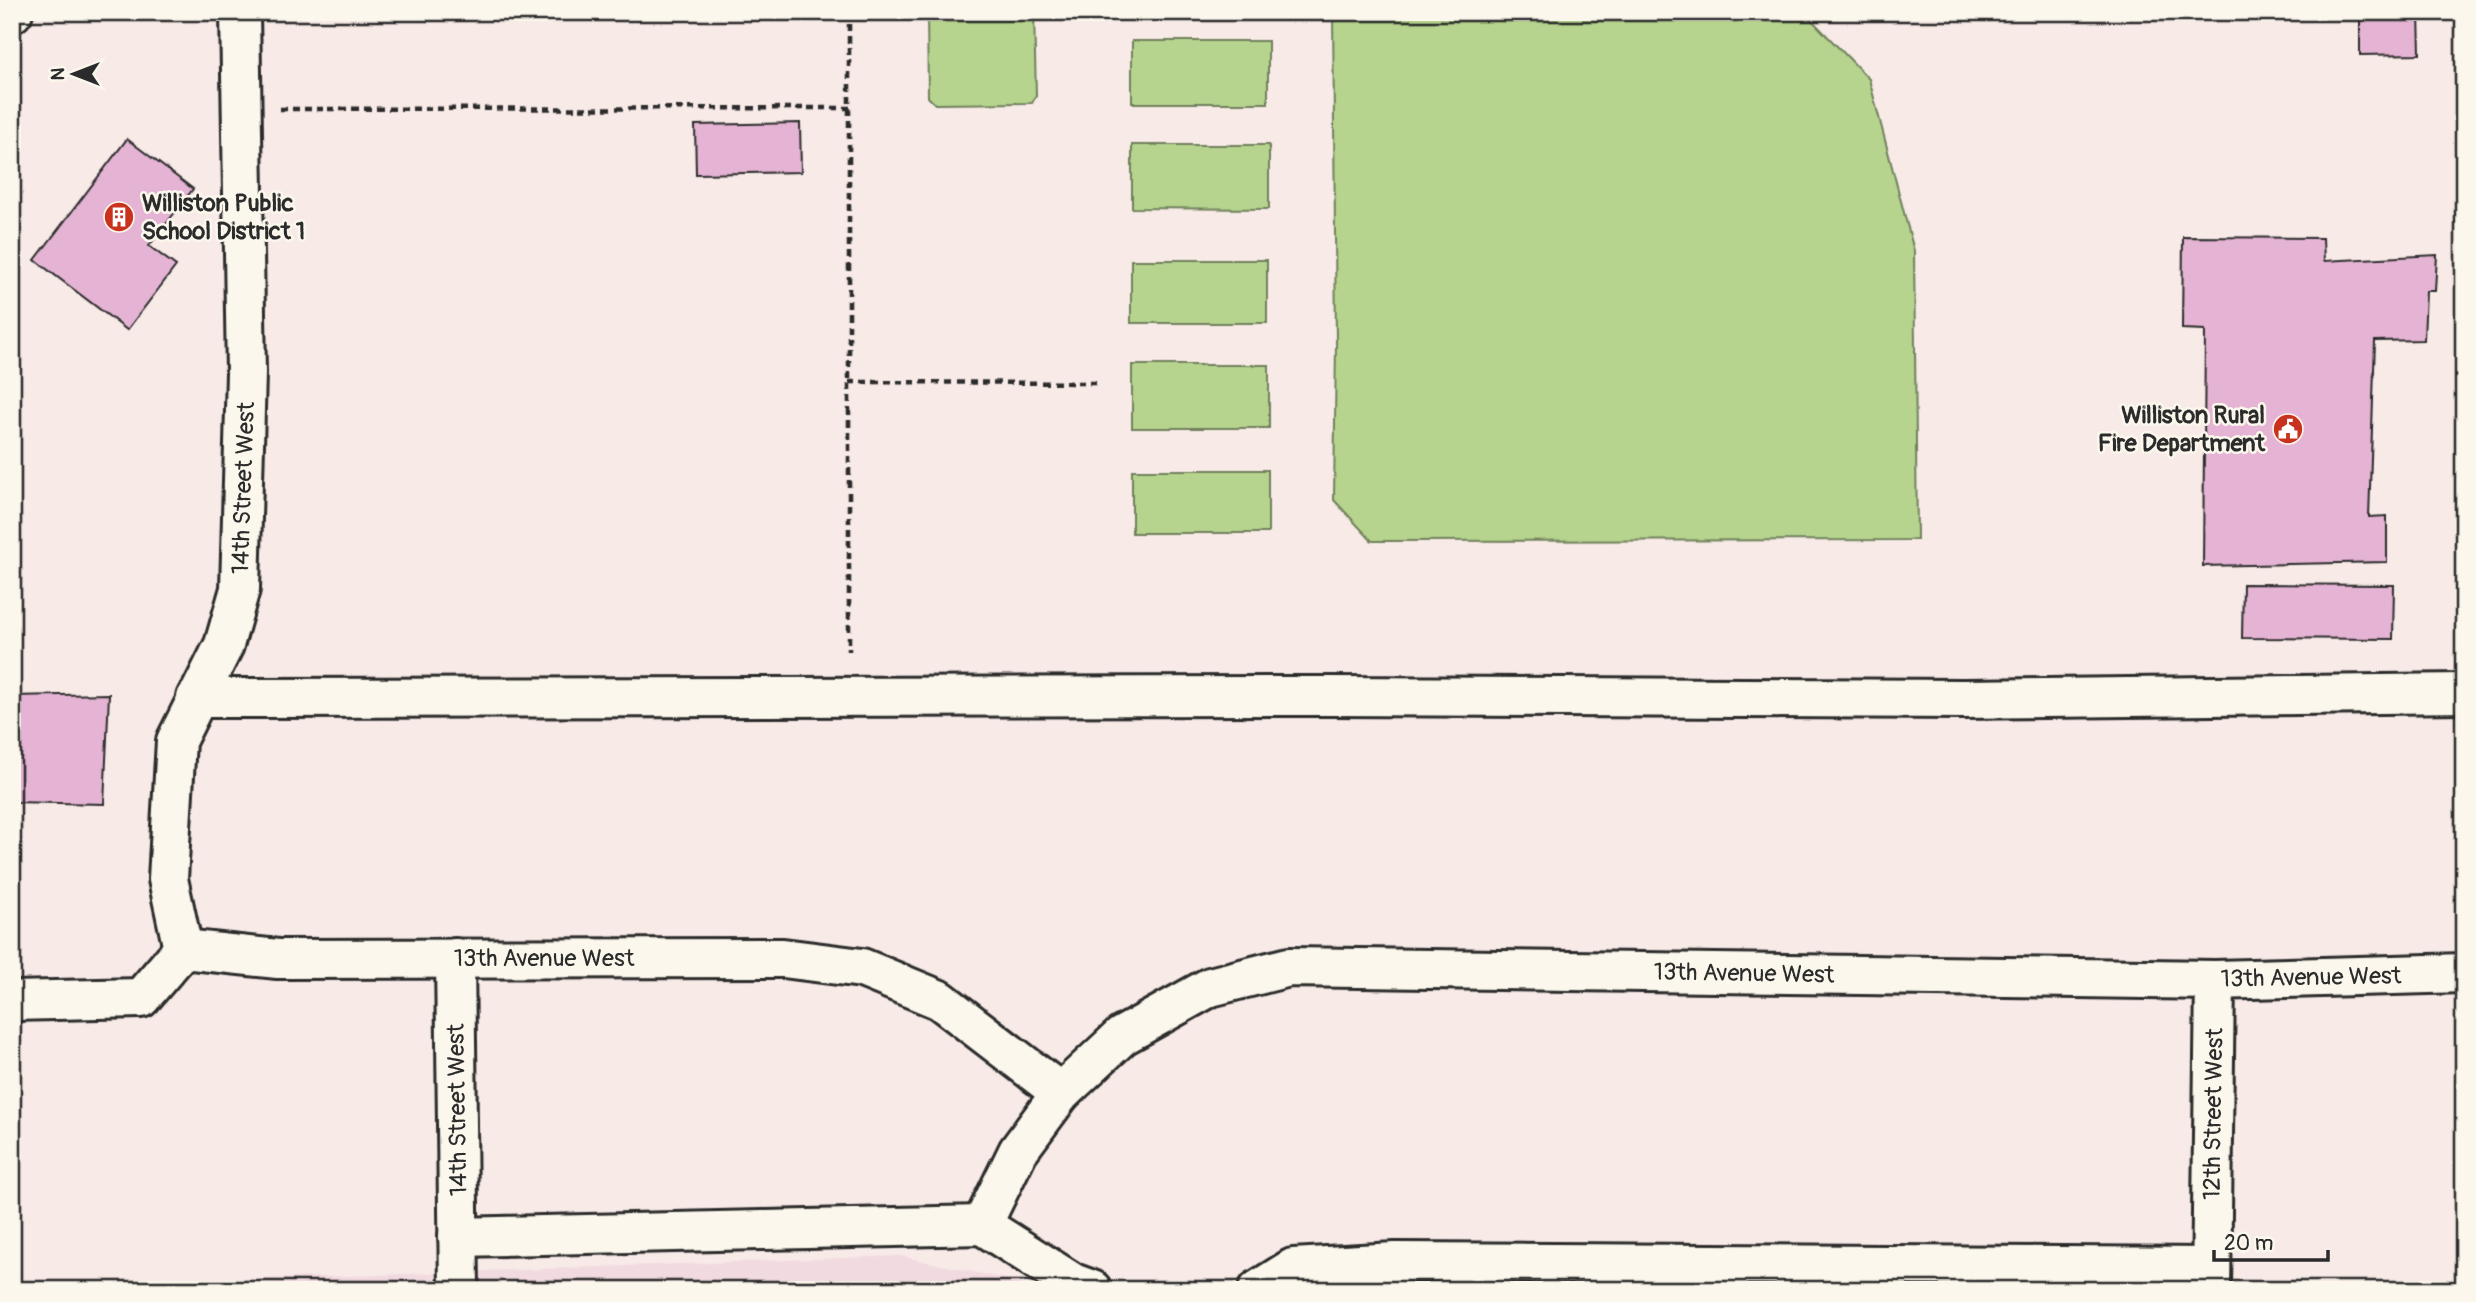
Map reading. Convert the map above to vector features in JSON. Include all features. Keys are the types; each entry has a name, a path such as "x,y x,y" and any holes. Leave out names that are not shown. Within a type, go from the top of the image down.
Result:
{"street":[{"name":"14th Street West","path":"183,949 168,879 176,741 224,645 240,589 246,373 240,12"},
{"path":"196,698 1345,696 1964,699 2464,693"},
{"path":"12,1001 141,998 183,949"},
{"name":"13th Avenue West","path":"183,949 278,959 783,958 862,968 940,1000 1061,1093"},
{"name":"14th Street West","path":"456,958 458,1263"},
{"name":"13th Avenue West","path":"982,1225 1018,1151 1061,1093 1122,1036 1210,987 1289,967 2215,980 2464,973"},
{"name":"12th Street West","path":"2211,1278 2215,980"},
{"path":"458,1263 982,1225 1073,1283 1092,1290"},
{"path":"1258,1290 1293,1268 1395,1262 2211,1278"}],"path":[{"path":"849,12 849,651"},
{"path":"275,109 850,108"},
{"path":"849,382 1098,383"}],"shaded area":[{"path":"901,1256 1005,1279 1038,1290 209,1290 209,1281"}],"green space":[{"path":"927,12 1034,12 1036,96 1032,103 935,104 928,97"},
{"path":"1333,12 1804,12 1869,79 1914,251 1917,540 1372,541 1334,500 1336,343"},
{"path":"1132,41 1268,41 1268,103 1132,103"},
{"path":"1132,145 1269,145 1269,209 1132,208"},
{"path":"1131,260 1267,260 1267,323 1131,323"},
{"path":"1132,365 1269,365 1269,428 1132,428"},
{"path":"1132,470 1268,470 1268,533 1132,533"}],"building":[{"path":"2360,12 2419,12 2420,54 2360,55"},
{"path":"800,123 801,172 696,174 695,125"},
{"name":"Williston Public School District 1","path":"127,139 193,189 149,246 176,266 127,330 35,260"},
{"name":"Williston Rural Fire Department","path":"2183,237 2323,238 2324,261 2437,255 2435,291 2426,291 2424,340 2375,341 2369,517 2387,516 2387,562 2203,566 2205,330 2182,329"},
{"path":"2243,584 2394,585 2393,639 2242,638"},
{"path":"109,694 104,804 12,802 12,696"}],"place":[{"name":"Williston Public School District 1","path":"119,217"},
{"name":"Williston Rural Fire Department","path":"2288,429"}]}
